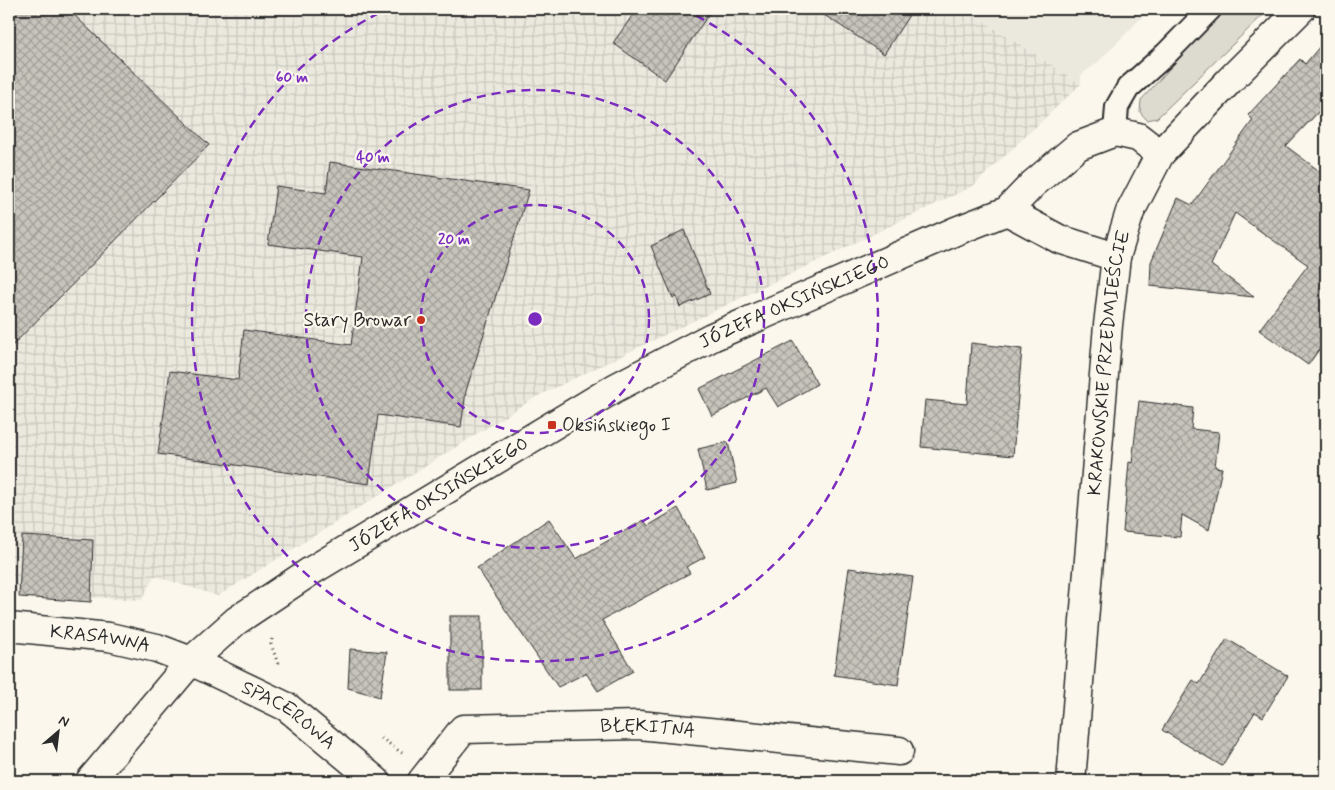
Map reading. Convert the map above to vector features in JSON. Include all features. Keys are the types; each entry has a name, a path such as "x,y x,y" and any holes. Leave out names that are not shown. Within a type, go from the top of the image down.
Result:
{"street":[{"name":"KRAKOWSKIE PRZEDMIEŚCIE","path":"1071,781 1108,325 1116,257 1130,212 1160,154 1301,9"},
{"path":"1115,132 1138,136 1160,154"},
{"name":"JÓZEFA OKSIŃSKIEGO","path":"90,781 191,661 236,621 304,576 615,388 712,337 956,231 1007,211 1033,184 1078,146 1115,132"},
{"path":"1007,211 1059,239 1116,257"},
{"name":"KRASAWNA","path":"9,628 109,637 157,648 191,661"},
{"name":"SPACEROWA","path":"191,661 287,707 376,781"},
{"name":"BŁĘKITNA","path":"423,780 463,729 639,725 899,751"}],"lane":[{"path":"1115,132 1117,107 1128,88 1166,54 1210,9"}],"path":[{"path":"273,636 270,644 279,667"},
{"path":"380,737 403,754 423,780"}],"shaded area":[{"path":"9,9 965,9 1081,84 973,186 536,397 218,596 154,576 142,600 9,593"},
{"path":"965,9 1150,9 1097,63 1081,75 1081,84"},
{"path":"1224,9 1269,9 1157,118 1147,120 1140,112 1141,100"}],"building":[{"path":"9,9 68,9 209,145 9,349"},
{"path":"637,9 712,9 665,80 613,43"},
{"path":"815,9 913,9 884,54"},
{"path":"1326,39 1326,104 1286,146 1326,176 1326,340 1308,365 1259,330 1308,265 1235,213 1211,265 1254,297 1150,286 1151,262 1178,198 1192,205 1253,120 1248,115 1300,59 1305,64"},
{"name":"Stary Browar","path":"330,162 529,190 466,391 461,427 378,415 369,484 158,454 170,371 238,380 244,330 351,345 363,257 268,244 276,186 326,193"},
{"path":"684,230 710,294 680,307 676,296 673,298 651,246"},
{"path":"793,341 817,384 778,407 766,388 712,416 699,389"},
{"path":"971,343 1022,349 1013,456 921,447 925,400 967,404"},
{"path":"1139,401 1193,408 1191,429 1219,432 1215,467 1222,468 1209,530 1182,515 1180,537 1123,532 1129,462 1132,463"},
{"path":"728,442 737,483 707,490 698,449"},
{"path":"678,508 705,557 686,567 690,573 602,620 633,671 598,691 586,673 558,687 477,568 549,519 576,559 644,520 648,526"},
{"path":"22,536 93,540 91,602 19,597"},
{"path":"849,568 913,577 898,685 834,675"},
{"path":"450,616 482,616 482,690 450,690"},
{"path":"1227,639 1288,676 1263,717 1255,712 1222,766 1162,730 1193,680 1199,684"},
{"path":"350,649 387,652 380,697 348,688"}],"place":[{"name":"Stary Browar","path":"421,320"},
{"name":"Oksińskiego I","path":"552,425"}]}
